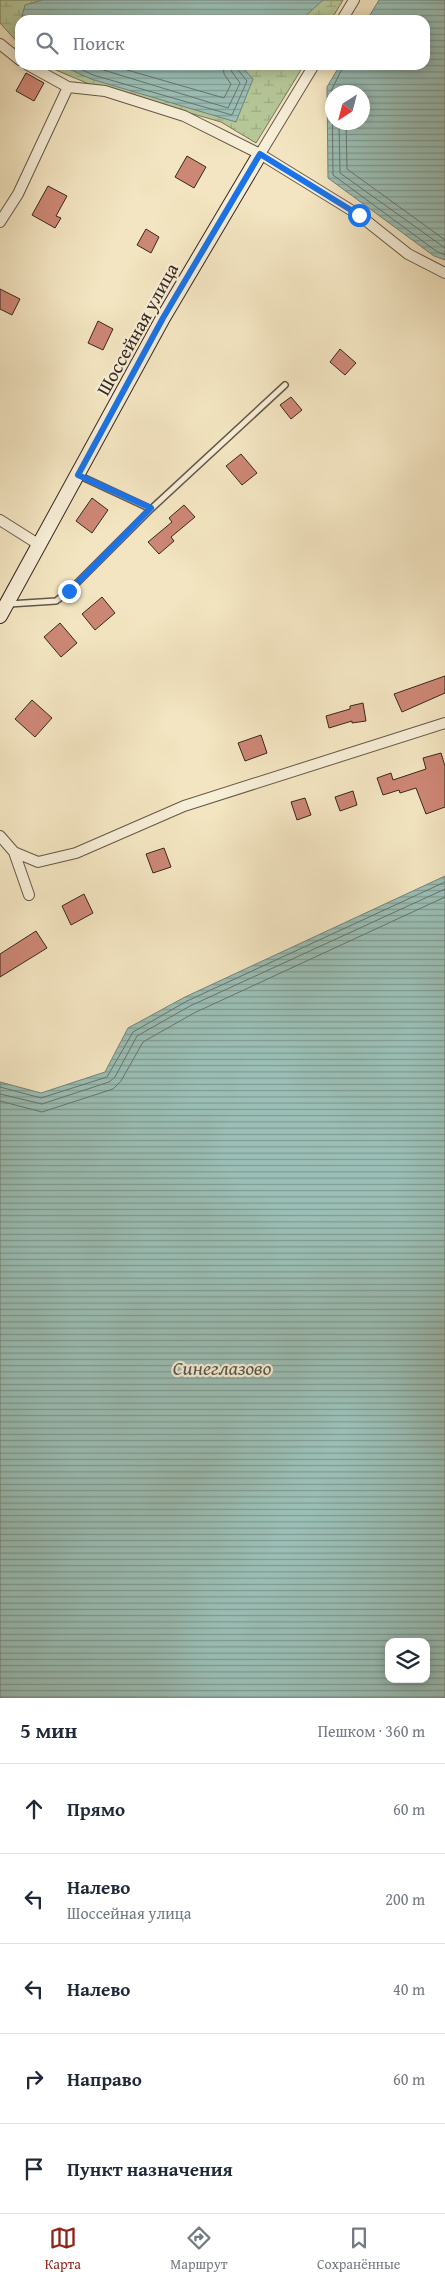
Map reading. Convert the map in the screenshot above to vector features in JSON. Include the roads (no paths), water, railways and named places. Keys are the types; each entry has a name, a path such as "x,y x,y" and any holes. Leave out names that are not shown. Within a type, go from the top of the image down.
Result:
{"street":[{"path":"345,15 354,0"},
{"path":"0,44 15,56"},
{"path":"37,70 68,87 105,91 184,116 260,154 359,215 408,254 445,273"},
{"name":"Шоссейная улица","path":"3,610 163,318 311,70"},
{"path":"0,222 18,194 68,87"},
{"path":"0,520 38,544"},
{"path":"14,852 38,862 76,853 184,806 445,723"},
{"path":"0,836 14,852 28,895"}],"lane":[{"path":"3,610 56,600 69,591 151,508 284,385"},
{"path":"78,475 151,508"}],"water":[{"path":"42,0 323,0 306,15 22,15 25,5"},
{"path":"379,0 445,0 445,260 434,256 328,178 327,130 370,130 370,85 328,85 337,70 430,70 430,15 370,15"},
{"path":"71,70 245,70 253,79 236,122 91,79"},
{"name":"Синеглазово","path":"445,876 445,1698 0,1698 0,1082 41,1093 105,1072 128,1028 185,997"}]}
